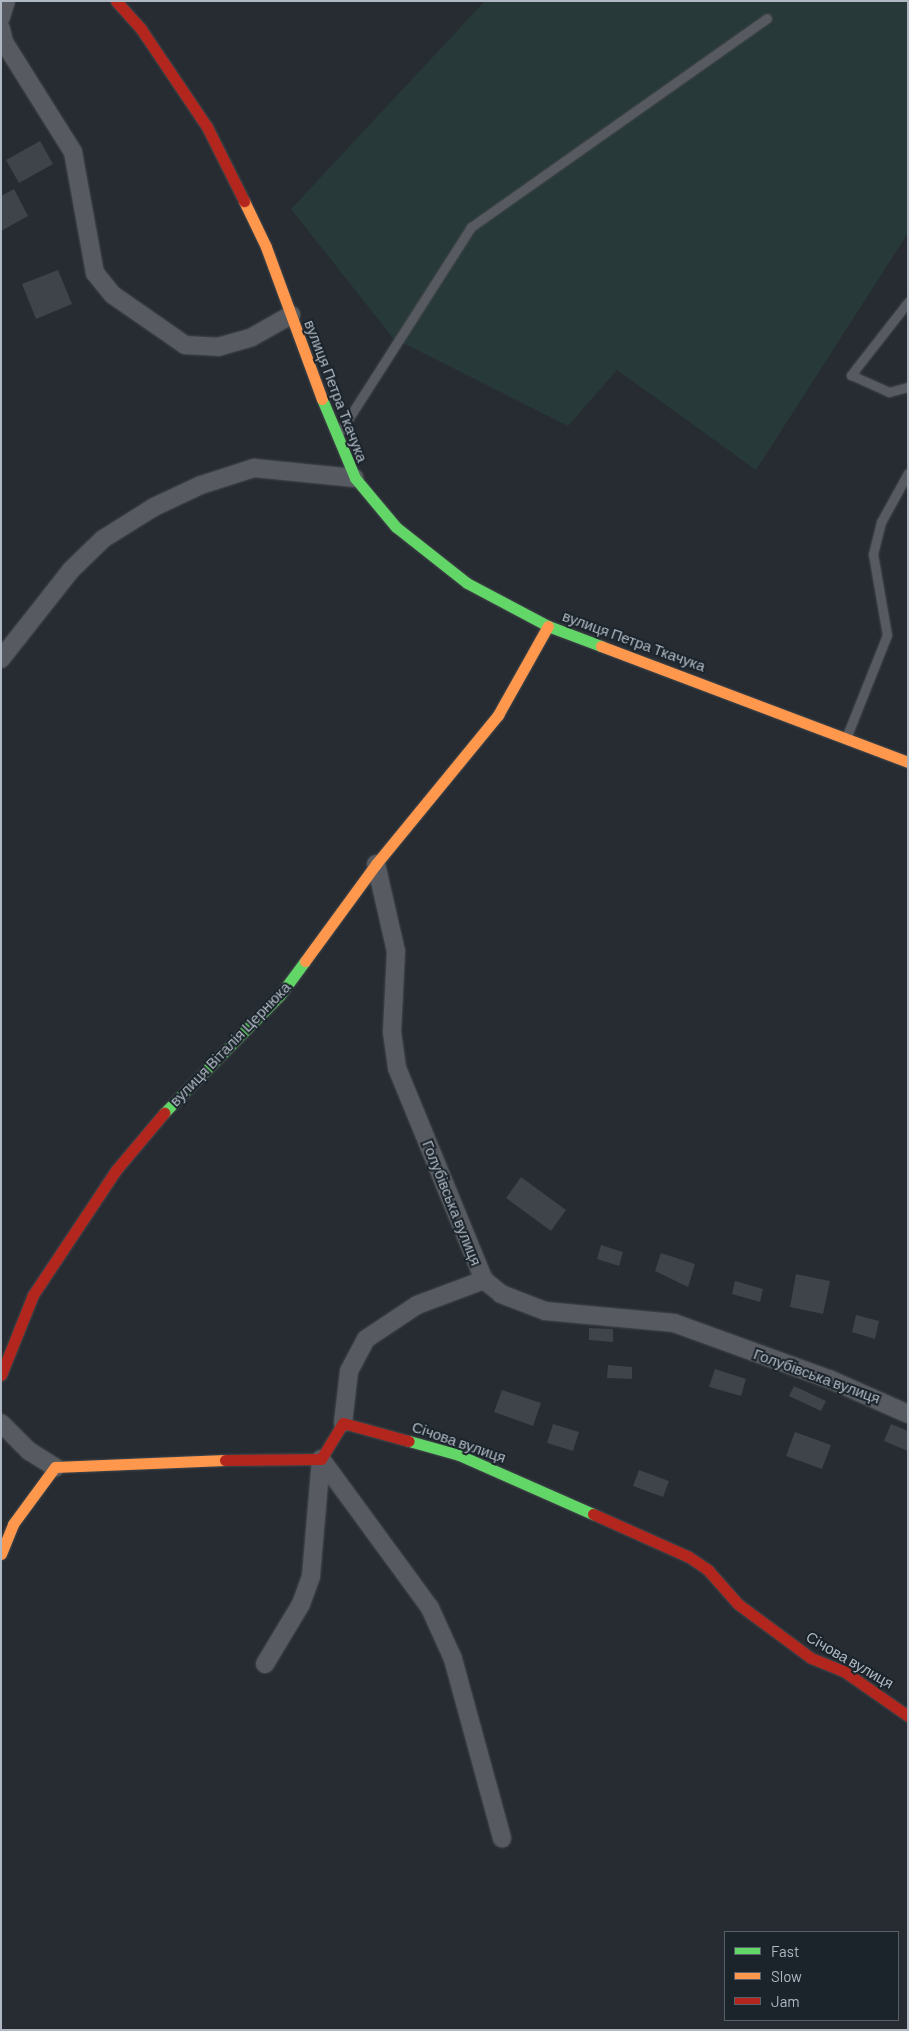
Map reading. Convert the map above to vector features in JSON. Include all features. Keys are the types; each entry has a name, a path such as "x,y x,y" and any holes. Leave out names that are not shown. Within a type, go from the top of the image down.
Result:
{"street":[{"path":"1,16 6,1"},
{"name":"вулиця Петра Ткачука","path":"116,1 141,28 208,126 266,247 336,439 355,478 396,527 467,583 548,626 908,762"},
{"path":"1,29 4,42 73,152 95,273 113,295 186,345 218,347 252,337 291,315"},
{"path":"1,659 70,570 103,540 154,507 200,485 254,468 355,478"},
{"name":"вулиця Віталія Цернюка","path":"1,1375 33,1295 116,1170 186,1087 280,995 376,864 498,715 548,626"},
{"name":"Голубівська вулиця","path":"376,864 396,951 392,1032 397,1068 484,1280 501,1294 545,1311 674,1323 829,1379 908,1414"},
{"path":"265,1664 301,1604 311,1576 321,1459 343,1423 349,1371 366,1339 417,1305 484,1280"},
{"path":"1,1422 29,1451 55,1467 124,1461 321,1459"},
{"name":"Січова вулиця","path":"343,1423 459,1455 689,1557 708,1570 738,1604 811,1658 845,1672 908,1716"},
{"path":"321,1459 430,1608 453,1659 502,1838"},
{"path":"1,1554 13,1524 55,1467"}],"lane":[{"path":"336,439 471,227 767,18"},
{"path":"908,302 851,375 889,392 908,387"},
{"path":"846,738 887,635 873,554 881,522 908,473"}],"shaded area":[{"path":"485,1 908,1 908,233 756,470 617,370 568,426 393,338 291,209"}],"building":[{"path":"40,141 53,164 19,183 6,160"},
{"path":"14,189 28,216 1,231 1,196"},
{"path":"58,270 72,304 36,319 22,284"},
{"path":"521,1177 566,1210 551,1231 506,1198"},
{"path":"601,1245 623,1252 619,1266 597,1259"},
{"path":"661,1253 695,1264 688,1287 655,1271"},
{"path":"796,1274 830,1281 823,1314 790,1307"},
{"path":"735,1281 763,1289 760,1302 732,1294"},
{"path":"856,1315 879,1321 875,1339 852,1332"},
{"path":"589,1328 613,1329 613,1342 589,1340"},
{"path":"608,1365 632,1367 632,1379 607,1378"},
{"path":"715,1369 746,1379 741,1396 709,1387"},
{"path":"794,1386 826,1401 821,1411 789,1396"},
{"path":"502,1390 541,1403 533,1426 494,1412"},
{"path":"553,1424 579,1432 573,1451 547,1443"},
{"path":"891,1424 908,1431 908,1451 884,1441"},
{"path":"795,1432 831,1445 822,1469 786,1456"},
{"path":"639,1470 669,1481 663,1497 633,1486"}],"traffic: fast":[{"path":"322,399 355,478 396,527 467,583 548,626 601,646"},
{"path":"164,1113 280,995 305,961"},
{"path":"409,1441 459,1455 593,1514"}],"traffic: slow":[{"path":"244,201 266,247 322,399"},
{"path":"305,961 376,864 498,715 548,626"},
{"path":"601,646 908,762"},
{"path":"1,1554 13,1524 55,1467 225,1460"}],"traffic: jam":[{"path":"116,1 141,29 207,127 244,201"},
{"path":"1,1375 33,1295 116,1170 164,1113"},
{"path":"225,1460 321,1459 343,1423 409,1441"},
{"path":"593,1514 689,1557 708,1570 738,1604 811,1658 845,1672 908,1716"}]}
